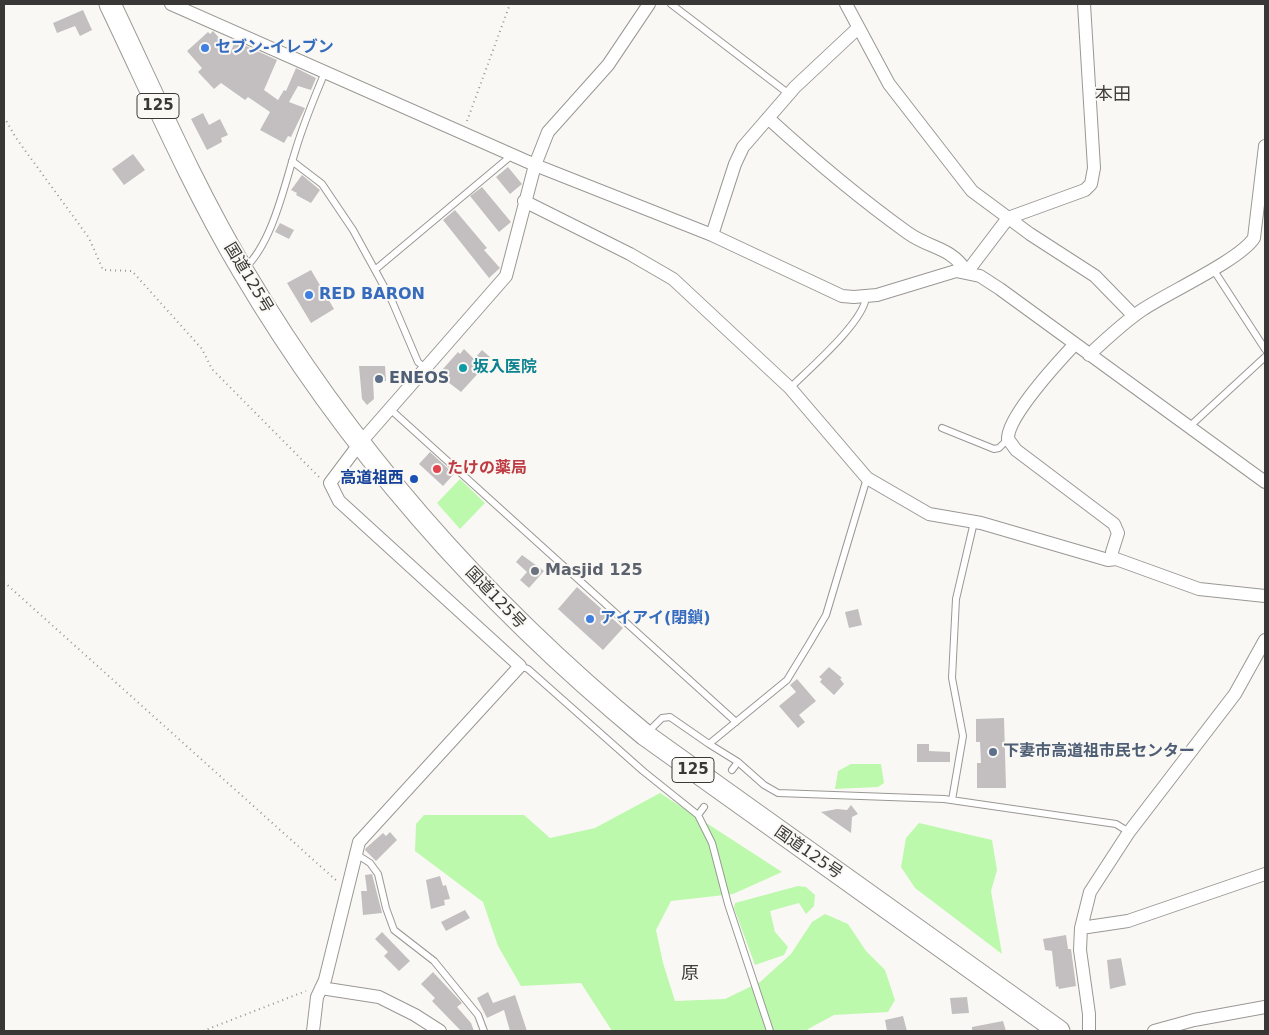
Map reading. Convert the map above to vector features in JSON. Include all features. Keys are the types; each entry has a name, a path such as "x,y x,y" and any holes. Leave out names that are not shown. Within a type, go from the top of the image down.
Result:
{"highway":[{"name":"国道125号","path":"116,6 184,162 242,270 315,384 360,443 447,547 514,618 588,688 645,735 1059,1031"}],"street":[{"path":"171,4 535,165 712,235 842,296 866,297 899,290 948,272 967,272 980,276 1265,482"},
{"path":"313,1031 317,997 321,988 359,842 520,666 339,501 330,482 360,443 506,276 524,201 535,165 552,126 608,65 649,4"},
{"path":"846,4 889,84 972,191 1008,218 1095,276 1134,316"},
{"path":"967,272 1008,218 1085,190 1091,184 1094,168 1084,4"},
{"path":"712,235 738,155 789,94 858,28"},
{"path":"768,118 873,207 918,240 946,250 958,260 967,272"},
{"path":"1090,355 1134,316 1234,256 1254,238 1265,146"},
{"path":"524,201 630,254 673,279 790,388 867,478 929,514 974,522 1112,559 1199,589 1265,596"},
{"path":"1075,344 1035,390 1011,428 1008,439 1016,450 1114,524 1118,533 1112,559"},
{"path":"1089,1031 1089,1014 1080,950 1081,928 1090,892 1130,832 1235,694 1265,640"},
{"path":"1081,928 1128,921 1265,874"},
{"path":"321,988 379,997 415,1015 440,1031"},
{"path":"1154,1031 1194,1020 1265,1007"}],"lane":[{"path":"671,4 789,94"},
{"path":"242,270 256,258 288,177 292,161 325,72"},
{"path":"376,269 408,240 509,160 512,155"},
{"path":"292,161 322,184 376,269 418,362 425,368"},
{"path":"1212,268 1265,350"},
{"path":"790,388 851,325 864,306 866,297"},
{"path":"1189,427 1265,357"},
{"path":"390,409 736,722"},
{"path":"942,428 994,449 999,448 1008,439"},
{"path":"709,744 788,680 826,615 867,478"},
{"path":"952,800 963,736 952,678 954,616 956,599 974,522"},
{"path":"520,666 528,669 643,771 698,815 712,843 728,904 770,1031"},
{"path":"645,735 657,721 670,717 738,762 764,785 778,793 952,800 1116,824 1130,832"},
{"path":"732,770 738,762"},
{"path":"698,815 704,807"},
{"path":"356,854 370,863 378,874 386,908 394,930 434,960 478,1014 484,1031"}],"path":[{"path":"462,133 510,4"},
{"path":"4,118 16,138 89,238 102,270 132,271 202,349 212,369 321,478 330,482"},
{"path":"4,582 347,890"},
{"path":"203,1031 311,990 321,988"}],"green space":[{"path":"460,479 485,503 460,529 437,503"},
{"path":"851,764 881,764 884,783 878,787 835,789 838,771"},
{"path":"660,793 782,872 733,894 671,901 656,930 663,963 675,1001 725,999 760,982 791,954 812,922 825,914 848,924 866,951 885,970 895,1000 888,1012 834,1015 807,1031 612,1031 581,983 521,986 498,946 483,902 415,851 416,824 424,815 524,815 550,838 595,828"},
{"path":"919,823 992,840 997,870 991,891 1002,954 915,888 901,867 906,838"},
{"path":"798,886 806,887 815,895 814,906 806,914 799,903 770,911 775,932 788,947 784,955 755,965 734,908 735,903"}],"building":[{"path":"83,10 92,30 80,36 75,26 57,33 53,23"},
{"path":"213,31 231,51 235,41 277,60 264,90 278,100 284,90 286,91 296,68 316,78 311,90 298,86 289,102 305,108 291,137 288,136 284,143 260,130 270,112 248,97 245,100 221,83 214,89 198,72 202,68 187,51 208,32 210,34"},
{"path":"203,113 209,125 220,119 228,135 221,138 222,142 207,150 191,119"},
{"path":"133,154 145,170 124,185 112,169"},
{"path":"508,167 522,184 510,194 496,177"},
{"path":"302,175 320,190 311,203 291,190"},
{"path":"482,187 511,222 499,232 470,196"},
{"path":"455,210 487,248 484,250 500,268 489,278 443,220"},
{"path":"280,223 294,230 289,239 275,232"},
{"path":"311,270 334,309 311,323 287,283"},
{"name":"坂入医院","path":"464,349 474,359 482,350 490,357 482,366 484,367 461,392 444,379 448,375 442,370 458,352 460,354"},
{"path":"359,366 385,366 386,381 373,381 374,399 367,405 362,399"},
{"name":"たけの薬局","path":"430,452 454,474 443,486 419,464"},
{"name":"Masjid 125","path":"522,555 544,571 529,588 520,580 527,572 516,562"},
{"name":"アイアイ(閉鎖)","path":"577,587 623,628 603,650 558,609"},
{"path":"858,609 862,625 849,628 845,612"},
{"path":"829,667 842,678 840,679 844,684 834,695 820,682 822,679 819,677"},
{"path":"797,679 816,701 799,715 805,722 798,728 779,706 796,692 790,685"},
{"path":"1004,718 1006,788 977,788 977,763 981,763 980,742 976,742 976,719"},
{"path":"917,744 929,744 929,751 950,752 950,762 917,762"},
{"path":"851,805 858,814 852,817 851,833 821,812 837,809 847,810"},
{"path":"390,832 397,840 376,861 365,850 383,833 386,836"},
{"path":"372,874 382,913 363,915 361,891 367,891 365,875"},
{"path":"440,876 443,886 446,885 450,899 444,900 445,905 431,909 426,880"},
{"path":"465,910 470,918 446,931 441,922"},
{"path":"382,932 410,961 399,971 384,956 388,952 375,939"},
{"path":"1066,935 1068,949 1071,949 1076,986 1059,989 1058,986 1056,987 1052,951 1045,950 1043,939"},
{"path":"1121,958 1126,985 1110,989 1107,960"},
{"path":"433,972 462,1003 457,1007 471,1023 474,1031 461,1031 432,1001 435,998 421,984"},
{"path":"488,992 493,1003 515,995 527,1031 510,1031 504,1010 487,1018 477,998"},
{"path":"967,997 969,1013 952,1014 950,998"},
{"path":"903,1016 907,1031 887,1031 885,1020"},
{"path":"1003,1021 1006,1031 972,1031 972,1027"}],"place":[{"name":"セブン-イレブン","path":"205,48"},
{"name":"RED BARON","path":"309,295"},
{"name":"坂入医院","path":"463,368"},
{"name":"ENEOS","path":"379,379"},
{"name":"たけの薬局","path":"437,469"},
{"name":"高道祖西","path":"414,479"},
{"name":"Masjid 125","path":"535,571"},
{"name":"アイアイ(閉鎖)","path":"590,619"},
{"name":"下妻市高道祖市民センター","path":"993,752"}],"district":[{"name":"本田","path":"1113,95"},
{"name":"原","path":"690,974"}]}
